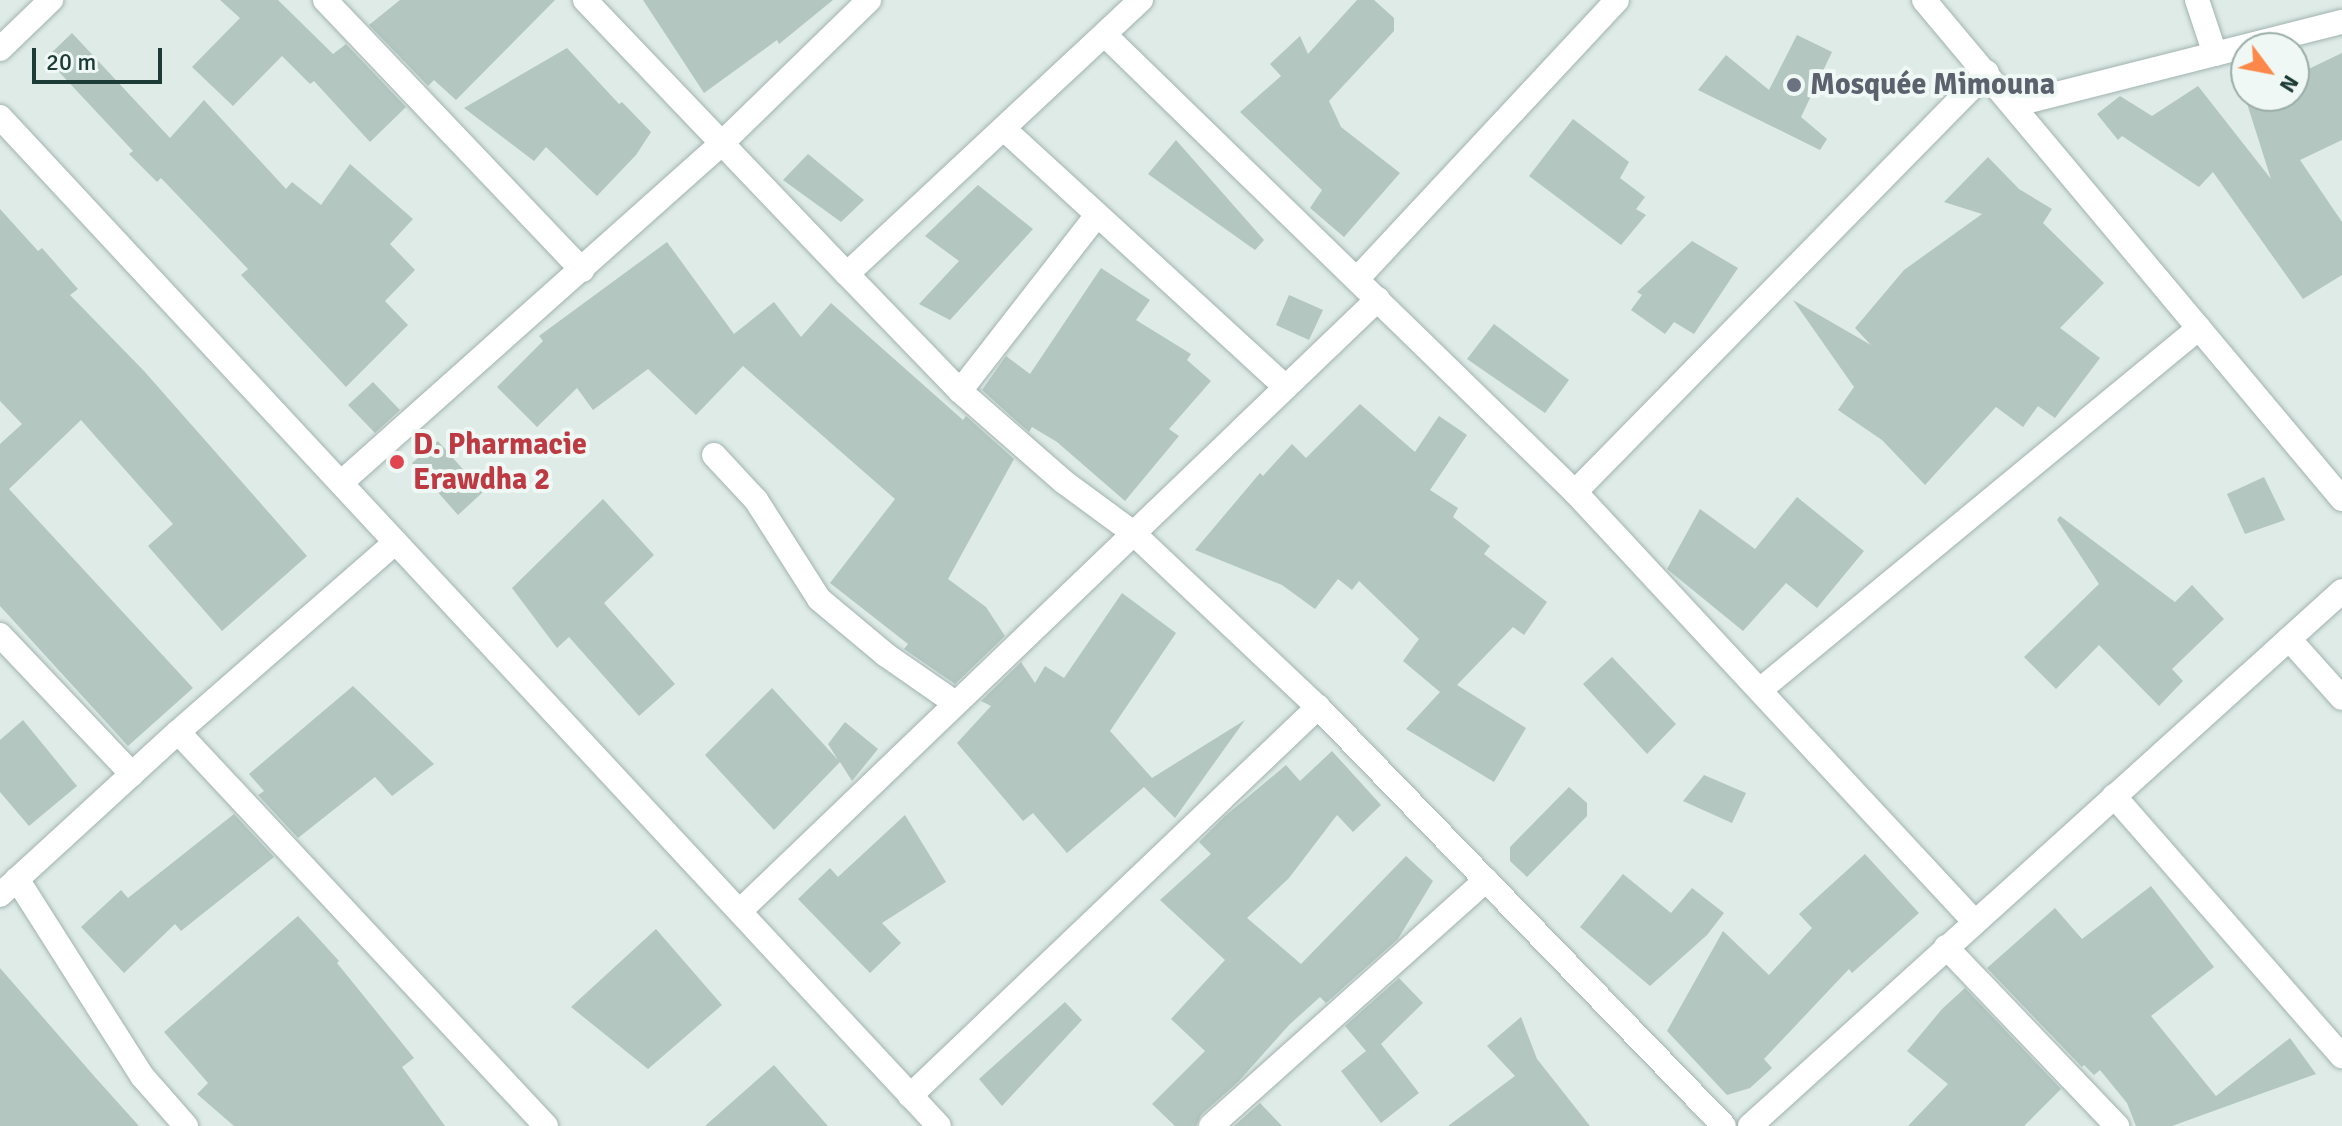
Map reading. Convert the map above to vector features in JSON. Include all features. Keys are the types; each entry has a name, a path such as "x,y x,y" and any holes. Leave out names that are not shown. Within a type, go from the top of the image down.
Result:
{"street":[{"path":"0,49 51,0"},
{"path":"325,0 582,270"},
{"path":"585,0 720,145 960,391 1064,482 1132,532 1318,707 1724,1126"},
{"path":"342,482 720,145 869,0"},
{"path":"847,274 1141,0"},
{"path":"1357,279 1617,0"},
{"path":"1924,0 2342,499"},
{"path":"2197,0 2215,54"},
{"path":"2013,105 2342,22"},
{"path":"1105,35 1575,492 1974,921"},
{"path":"1575,492 1987,72"},
{"path":"0,117 939,1126"},
{"path":"1004,129 1286,387"},
{"path":"960,391 1097,215"},
{"path":"740,911 1378,299"},
{"path":"1760,690 2199,328"},
{"path":"714,455 756,500 819,599 886,655 955,703"},
{"path":"186,1126 142,1076 9,887 178,732 396,542"},
{"path":"1750,1126 2342,591"},
{"path":"0,635 132,774"},
{"path":"2289,639 2342,698"},
{"path":"910,1096 1318,707"},
{"path":"178,732 546,1126"},
{"path":"2114,796 2342,1056"},
{"path":"1211,1126 1486,880"},
{"path":"1946,947 2117,1126"}],"building":[{"path":"220,0 278,0 333,54 346,44 406,107 370,142 314,81 310,84 282,56 233,106 192,67 240,18"},
{"path":"400,0 555,0 456,100 434,80 428,86 369,25"},
{"path":"643,0 833,0 779,44 777,40 704,93"},
{"path":"1357,0 1374,0 1394,18 1394,31 1329,101 1341,127 1400,173 1344,237 1310,208 1322,190 1240,112 1281,76 1270,64 1300,36 1308,54"},
{"path":"72,33 170,138 204,100 286,189 292,182 321,205 350,164 413,219 390,244 415,270 385,301 408,325 346,387 241,275 248,269 161,178 157,182 129,154 133,151 46,58"},
{"path":"1797,35 1832,52 1801,117 1827,139 1820,150 1698,90 1726,55 1769,90"},
{"path":"567,48 619,104 622,102 651,132 636,155 597,196 546,147 534,161 464,108"},
{"path":"2342,53 2342,140 2300,160 2342,222 2342,275 2303,299 2213,172 2199,187 2122,136 2118,140 2097,114 2120,96 2152,116 2198,86 2271,179 2250,112 2310,112 2310,68"},
{"path":"1573,119 1629,162 1620,178 1645,197 1636,209 1646,215 1621,245 1529,176"},
{"path":"1176,140 1264,240 1255,250 1148,174"},
{"path":"808,154 864,200 841,222 783,180"},
{"path":"1988,157 2019,189 2052,209 2043,223 2104,283 2060,328 2100,358 2055,418 2038,406 2023,427 1996,407 1925,485 1882,440 1838,410 1854,387 1793,300 1871,345 1855,328 1904,270 1982,214 1944,202"},
{"path":"978,185 1033,229 950,320 919,304 959,261 925,236"},
{"path":"0,209 38,251 42,248 78,289 70,295 144,371 307,556 222,631 148,546 173,524 81,420 9,489 193,688 128,746 0,606 0,444 22,424 0,401"},
{"path":"1692,241 1738,268 1694,334 1674,322 1665,334 1631,310 1642,295 1637,292"},
{"path":"667,242 734,334 774,302 801,337 831,303 963,420 966,416 1014,459 948,579 986,607 1005,636 955,684 904,649 908,644 830,583 895,499 743,366 696,415 648,369 593,410 577,388 537,427 497,387 543,341 539,336"},
{"path":"1101,268 1150,300 1136,320 1191,354 1187,360 1211,381 1169,429 1179,436 1125,501 1057,442 1032,427 1029,432 982,390 1006,356 1030,374"},
{"path":"1289,295 1323,310 1309,340 1276,325"},
{"path":"1494,324 1569,380 1545,413 1467,359"},
{"path":"373,382 400,410 375,433 348,405"},
{"path":"1360,404 1415,452 1439,416 1467,435 1430,490 1458,508 1453,517 1490,546 1484,554 1547,602 1524,635 1513,627 1457,685 1526,728 1494,782 1406,729 1440,692 1403,661 1419,639 1359,581 1352,590 1338,579 1315,609 1282,585 1195,550 1260,473 1263,476 1292,444 1306,458"},
{"path":"438,441 483,492 458,515 412,463"},
{"path":"2264,477 2285,520 2245,534 2227,494"},
{"path":"1797,497 1864,551 1817,608 1786,583 1743,631 1667,569 1700,509 1755,549"},
{"path":"603,499 654,555 604,603 675,684 639,716 569,637 557,648 512,588"},
{"path":"2060,516 2175,602 2192,585 2224,619 2172,669 2183,681 2159,706 2099,645 2056,689 2024,657 2099,584 2057,520"},
{"path":"1122,593 1176,633 1110,731 1152,778 1245,720 1175,818 1144,787 1067,853 1033,813 1023,821 957,743 991,706 981,701 1021,662 1035,683 1045,666 1064,678"},
{"path":"1612,657 1676,724 1647,754 1583,684"},
{"path":"353,686 434,764 392,796 375,777 298,838 258,795 264,791 249,774"},
{"path":"772,688 838,760 828,744 845,722 878,749 852,781 840,762 774,830 705,755"},
{"path":"23,720 77,786 29,826 0,792 0,740"},
{"path":"1332,751 1381,805 1353,832 1337,815 1289,878 1247,918 1301,964 1406,856 1433,881 1398,939 1326,1003 1320,997 1289,1025 1239,1081 1201,1115 1196,1126 1175,1126 1152,1104 1205,1051 1171,1019 1225,960 1160,900 1211,854 1199,842 1224,817 1286,765 1300,781"},
{"path":"1704,775 1746,793 1732,823 1683,801"},
{"path":"1569,787 1587,803 1587,816 1527,877 1510,861 1510,847"},
{"path":"234,814 274,857 181,931 175,924 124,973 81,927 121,890 128,898"},
{"path":"905,815 946,882 882,923 901,943 870,973 798,899 830,868 838,877"},
{"path":"1865,854 1919,913 1852,973 1849,969 1764,1059 1772,1068 1750,1088 1727,1095 1667,1031 1723,931 1769,975 1812,928 1799,914"},
{"path":"1623,874 1671,913 1692,888 1724,913 1707,935 1650,986 1580,927"},
{"path":"2151,886 2214,967 2151,1016 2216,1096 2290,1038 2316,1074 2172,1126 2136,1126 2127,1103 2100,1070 2094,1075 2084,1065 2082,1067 1987,968 2055,908 2082,939"},
{"path":"298,916 339,961 337,963 414,1058 402,1067 445,1126 234,1126 197,1094 208,1083 164,1032"},
{"path":"656,929 722,1005 648,1069 571,1007"},
{"path":"0,968 94,1076 139,1126 0,1126"},
{"path":"1399,978 1423,1003 1381,1044 1419,1093 1381,1123 1341,1071 1366,1051 1345,1026"},
{"path":"1965,988 2061,1089 2024,1126 1908,1126 1948,1084 1907,1051 1942,1009"},
{"path":"1065,1002 1082,1020 1002,1106 979,1079"},
{"path":"1521,1017 1537,1059 1590,1126 1448,1126 1515,1076 1487,1046"},
{"path":"774,1065 828,1126 705,1126"},
{"path":"1260,1103 1282,1126 1234,1126"}],"place":[{"name":"Mosquée Mimouna","path":"1794,85"},
{"name":"D. Pharmacie Erawdha 2","path":"397,462"}]}
